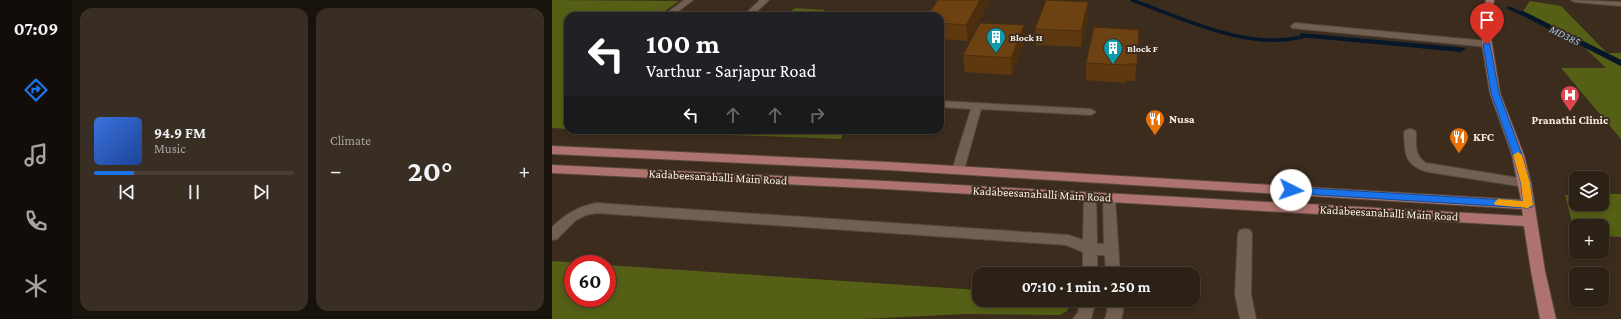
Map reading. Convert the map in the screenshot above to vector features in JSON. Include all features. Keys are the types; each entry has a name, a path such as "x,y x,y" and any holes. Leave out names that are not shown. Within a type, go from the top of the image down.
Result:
{"main road":[{"path":"1490,0 1487,44 1495,93 1518,155 1526,183 1538,271 1548,319"},
{"name":"Kadabeesanahalli Main Road","path":"552,150 958,170 1528,205"},
{"name":"Kadabeesanahalli Main Road","path":"552,169 892,185 1531,221"}],"street":[{"path":"672,12 689,0"},
{"path":"752,12 765,0"},
{"path":"1575,0 1621,4"},
{"path":"1295,26 1487,44"},
{"path":"944,104 1091,112"},
{"path":"958,170 977,106"},
{"path":"1410,132 1412,158 1418,165 1428,168 1526,183"},
{"path":"1090,197 1090,267"},
{"path":"1109,198 1113,267"},
{"path":"552,236 573,215 583,210 596,208 1068,240 1090,249 1112,250"},
{"path":"1245,234 1243,294 1248,319"},
{"path":"1081,319 1085,315 1087,307"},
{"path":"1113,319 1115,307"}],"green space":[{"path":"552,0 679,1 664,12 564,12 564,129 552,128"},
{"path":"1530,1 1561,6 1607,53 1523,11"},
{"path":"795,8 825,10 823,12 790,12"},
{"path":"1585,48 1621,66 1621,139 1561,68 1606,68"},
{"path":"1607,53 1621,53 1621,60"},
{"path":"706,134 843,134 841,139"},
{"path":"1609,194 1621,194 1621,237 1609,236 1609,219 1571,219 1569,211 1609,211"},
{"path":"1565,195 1569,195 1569,211"},
{"path":"552,261 564,262 564,307 616,307 616,266 972,290 972,307 1069,307 1067,311 1059,315 965,314 863,319 552,319"}],"water":[{"path":"1513,11 1523,11 1621,60 1621,66"},
{"path":"1300,33 1466,48 1461,52 1300,37"}],"building":[{"path":"938,0 980,0 966,25 944,23 944,12 930,12"},
{"path":"1046,0 1088,2 1081,31 1035,29"},
{"path":"980,23 1024,25 1011,58 963,55"},
{"path":"1094,27 1139,30 1137,64 1126,65 1086,63"}],"waterway":[{"path":"1132,0 1195,24 1240,37 1262,40 1284,40 1305,36"},
{"name":"MD385","path":"1509,8 1521,13"}],"slow traffic":[{"path":"1498,203 1528,205 1526,183 1518,155"}],"place":[{"name":"Block H","path":"996,54"},
{"name":"Block F","path":"1113,65"},
{"name":"Pranathi Clinic","path":"1570,112"},
{"name":"Nusa","path":"1155,136"},
{"name":"KFC","path":"1459,154"}],"route":[{"path":"1291,190 1528,205 1526,183 1518,155 1495,93 1487,44"}]}
